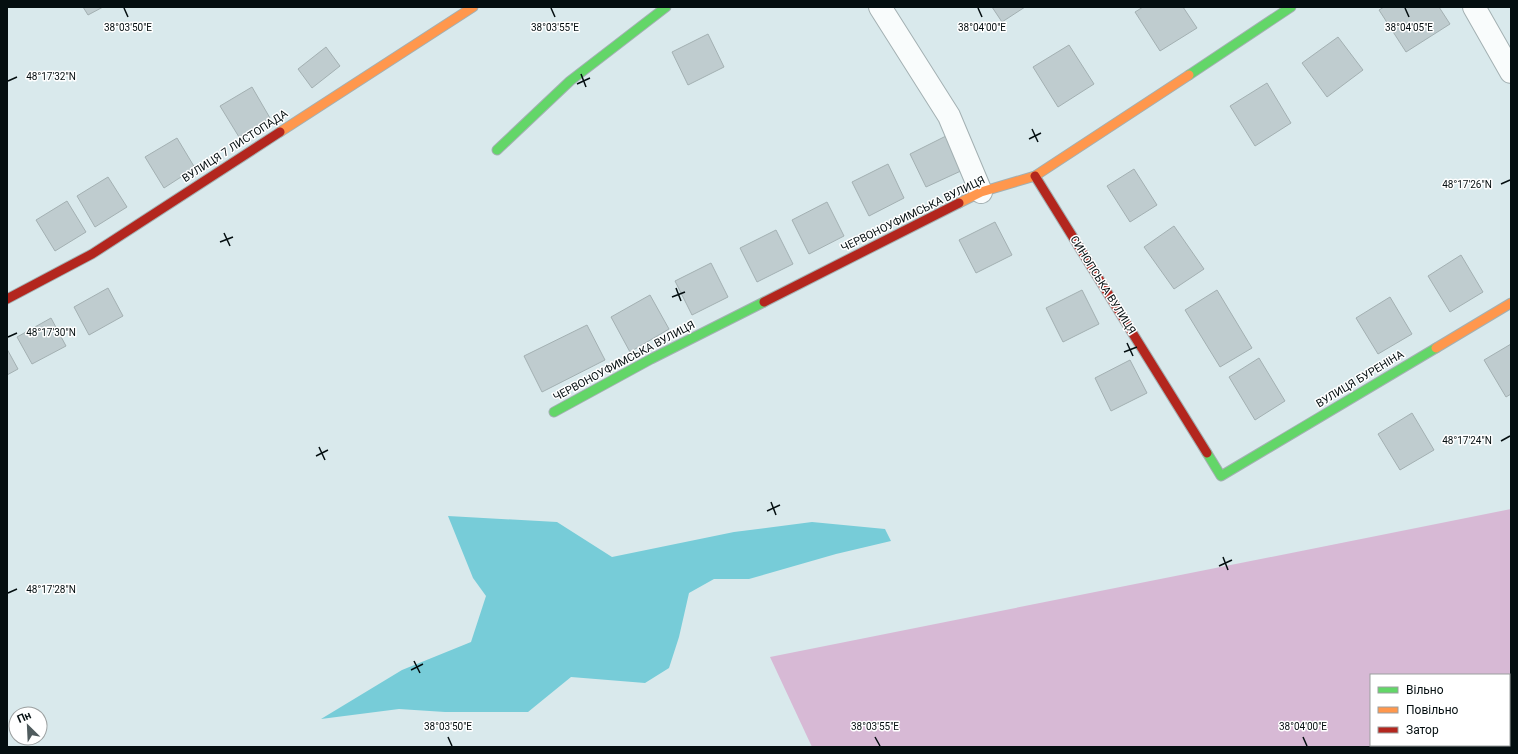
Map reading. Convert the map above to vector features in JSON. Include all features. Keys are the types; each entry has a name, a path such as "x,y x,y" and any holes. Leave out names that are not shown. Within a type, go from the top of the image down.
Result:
{"street":[{"name":"ВУЛИЦЯ 7 ЛИСТОПАДА","path":"7,299 92,254 473,7"},
{"path":"497,150 570,82 666,7"},
{"path":"880,7 949,116 981,192"},
{"name":"ЧЕРВОНОУФИМСЬКА ВУЛИЦЯ","path":"554,412 658,356 981,192 1035,176 1291,7"},
{"path":"1474,7 1511,72"},
{"name":"СИНОПСЬКА ВУЛИЦЯ","path":"1035,176 1221,476"},
{"name":"ВУЛИЦЯ БУРЕНІНА","path":"1221,476 1511,303"}],"shaded area":[{"path":"1511,509 1511,747 812,747 770,657"}],"water":[{"path":"448,516 557,522 612,557 734,532 812,522 885,529 891,541 836,554 749,579 714,579 689,593 679,637 669,668 645,683 571,677 528,712 445,712 399,709 321,719 402,670 471,642 486,596 473,578"}],"building":[{"path":"83,7 103,7 88,15"},
{"path":"992,7 1025,7 1002,22"},
{"path":"1143,7 1183,7 1197,28 1160,51 1135,12"},
{"path":"1384,7 1439,7 1450,24 1406,52 1379,10"},
{"path":"708,34 724,67 688,85 672,52"},
{"path":"1338,37 1363,70 1327,97 1302,63"},
{"path":"1069,45 1094,84 1058,107 1033,67"},
{"path":"326,47 340,66 312,88 298,69"},
{"path":"1267,83 1291,123 1255,146 1230,106"},
{"path":"252,87 270,118 239,137 220,106"},
{"path":"946,136 963,170 926,187 910,154"},
{"path":"177,138 195,168 164,188 145,157"},
{"path":"888,164 904,198 869,216 852,182"},
{"path":"1134,169 1157,205 1130,222 1107,186"},
{"path":"108,177 127,207 95,227 77,196"},
{"path":"67,201 86,232 55,251 36,220"},
{"path":"827,202 844,236 809,254 792,220"},
{"path":"995,222 1012,255 976,273 959,240"},
{"path":"1174,226 1204,269 1174,289 1144,247"},
{"path":"776,230 793,264 757,282 740,248"},
{"path":"1461,255 1483,292 1450,312 1428,276"},
{"path":"711,263 728,297 692,315 675,281"},
{"path":"108,288 123,316 89,335 74,307"},
{"path":"1082,290 1099,324 1063,342 1046,308"},
{"path":"1217,290 1252,348 1220,367 1185,310"},
{"path":"650,295 669,329 630,352 611,317"},
{"path":"1390,297 1412,334 1378,354 1356,318"},
{"path":"51,318 66,346 32,364 17,337"},
{"path":"587,325 605,360 542,392 524,356"},
{"path":"1511,344 1511,394 1506,397 1484,360"},
{"path":"7,349 18,369 7,375"},
{"path":"1259,358 1285,401 1255,420 1229,377"},
{"path":"1130,360 1147,393 1111,411 1095,378"},
{"path":"1412,413 1434,450 1400,470 1378,434"}],"traffic: fast":[{"path":"497,150 570,81 666,7"},
{"path":"1189,75 1291,7"},
{"path":"554,412 651,359 764,302"},
{"path":"1207,453 1221,476 1436,348"}],"traffic: slow":[{"path":"280,132 473,7"},
{"path":"959,203 981,192 1035,176 1189,75"},
{"path":"1436,348 1511,303"}],"traffic: jam":[{"path":"7,299 92,254 280,132"},
{"path":"1035,176 1207,453"},
{"path":"764,302 959,203"}]}
